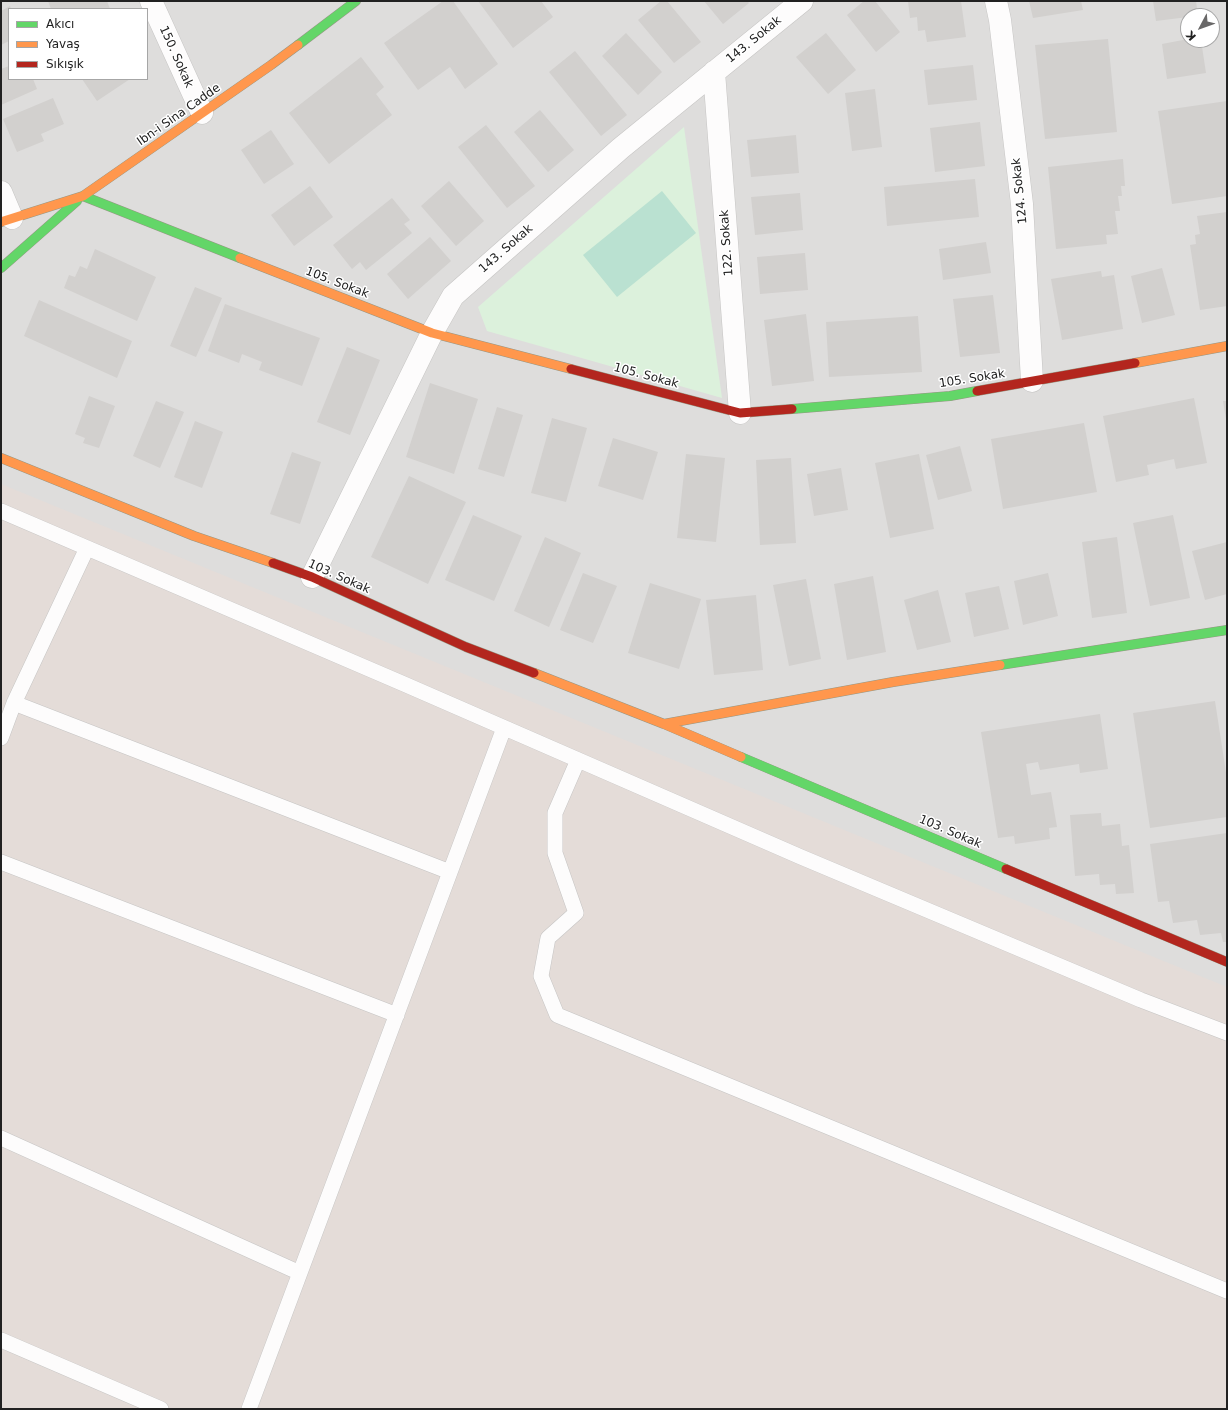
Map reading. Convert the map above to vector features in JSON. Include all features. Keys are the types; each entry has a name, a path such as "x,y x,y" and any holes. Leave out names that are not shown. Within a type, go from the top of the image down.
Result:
{"street":[{"name":"150. Sokak","path":"151,1 202,113"},
{"name":"Ibn-i Sina Cadde","path":"7,220 82,196 271,65 356,1"},
{"name":"143. Sokak","path":"312,577 432,333 453,296 621,148 802,1"},
{"name":"124. Sokak","path":"996,1 1000,20 1022,204 1032,381"},
{"name":"122. Sokak","path":"714,72 740,414"},
{"path":"1,192 7,220"},
{"name":"105. Sokak","path":"82,196 432,333 740,414 950,396 1227,346"},
{"path":"1,268 82,196"},
{"name":"103. Sokak","path":"1,458 194,536 312,577 466,647 664,724 1227,962"},
{"path":"664,724 893,682 1227,630"}],"lane":[{"path":"1,511 815,863 1141,1000 1227,1033"},
{"path":"1,738 14,703 87,548"},
{"path":"14,703 450,872"},
{"path":"249,1409 504,728"},
{"path":"578,760 555,813 555,853 576,913 548,938 541,976 556,1015 1227,1291"},
{"path":"1,862 397,1015"},
{"path":"1,1138 300,1273"},
{"path":"1,1340 161,1409"}],"shaded area":[{"path":"1,1 1227,1 1227,1409 1,1409"},
{"path":"1,484 1227,987 1227,1409 1,1409"}],"green space":[{"path":"684,127 722,398 487,331 478,307"},
{"path":"662,191 696,233 617,297 583,255"}],"building":[{"path":"48,1 107,1 110,8 51,8"},
{"path":"443,1 453,1 498,64 465,89 450,67 418,90 384,43"},
{"path":"478,1 541,1 553,17 513,48"},
{"path":"661,1 667,1 701,42 674,63 638,20"},
{"path":"704,1 747,1 749,3 723,24"},
{"path":"864,1 875,1 900,32 876,52 847,15"},
{"path":"908,1 961,1 966,37 927,42 925,30 918,31 917,17 910,18"},
{"path":"1029,1 1081,1 1083,10 1033,18"},
{"path":"1153,1 1196,1 1197,8 1180,8 1180,18 1156,21"},
{"path":"10,6 11,8 8,8 8,42 1,45 1,11"},
{"path":"626,33 662,72 638,95 602,56"},
{"path":"826,33 856,70 828,94 796,57"},
{"path":"1108,39 1117,132 1045,139 1035,45"},
{"path":"1180,41 1180,48 1202,48 1206,73 1167,79 1162,44"},
{"path":"575,51 627,115 601,136 549,72"},
{"path":"361,57 384,87 376,94 392,115 329,164 289,113"},
{"path":"973,65 977,100 928,105 924,70"},
{"path":"8,66 8,80 33,80 37,89 1,105 1,69"},
{"path":"83,80 128,80 97,101"},
{"path":"875,89 882,147 852,151 845,93"},
{"path":"53,98 64,124 41,134 44,141 17,152 3,119"},
{"path":"1227,101 1227,196 1172,204 1158,111"},
{"path":"540,110 574,150 548,172 514,132"},
{"path":"980,122 985,166 935,172 930,128"},
{"path":"486,125 535,186 507,208 458,147"},
{"path":"271,130 294,164 264,184 241,150"},
{"path":"796,135 799,173 751,177 747,140"},
{"path":"1123,159 1125,186 1121,186 1122,196 1118,196 1120,211 1115,211 1118,234 1106,235 1107,244 1056,249 1048,167"},
{"path":"975,179 979,217 887,226 884,187"},
{"path":"449,181 484,221 456,246 421,206"},
{"path":"310,186 333,217 294,246 271,215"},
{"path":"800,193 803,230 755,235 751,197"},
{"path":"392,198 410,220 404,224 412,233 366,270 360,262 352,269 333,245"},
{"path":"1227,212 1227,306 1200,310 1190,245 1196,244 1195,235 1200,234 1197,216"},
{"path":"430,237 451,261 408,299 387,274"},
{"path":"986,242 991,273 943,280 939,249"},
{"path":"95,249 156,277 137,321 64,288 69,275 75,277 80,266 87,269"},
{"path":"805,253 808,290 760,294 757,257"},
{"path":"1162,268 1175,315 1142,323 1131,276"},
{"path":"1101,271 1102,277 1114,275 1123,329 1062,340 1051,279"},
{"path":"195,287 222,298 196,357 170,346"},
{"path":"993,295 1000,353 960,357 953,299"},
{"path":"39,300 132,341 117,378 24,336"},
{"path":"225,304 320,338 302,386 259,370 262,362 242,354 239,363 208,351"},
{"path":"806,314 814,381 772,386 764,320"},
{"path":"918,316 922,372 829,377 826,322"},
{"path":"347,347 380,360 350,435 317,422"},
{"path":"430,383 478,399 454,474 406,457"},
{"path":"89,396 115,406 99,448 83,443 85,438 75,434"},
{"path":"1194,398 1207,463 1176,469 1174,459 1147,465 1149,475 1116,482 1103,416"},
{"path":"156,401 184,412 160,468 133,456"},
{"path":"1223,401 1227,401 1226,419"},
{"path":"497,407 523,415 504,477 478,469"},
{"path":"552,418 587,428 566,502 531,493"},
{"path":"195,421 223,432 202,488 174,477"},
{"path":"1084,423 1097,492 1003,509 991,439"},
{"path":"613,438 658,452 643,500 598,486"},
{"path":"960,446 972,491 938,500 926,455"},
{"path":"292,452 321,462 300,524 270,514"},
{"path":"686,454 725,458 716,542 677,538"},
{"path":"919,454 934,529 890,538 875,463"},
{"path":"791,458 796,543 760,545 756,460"},
{"path":"841,468 848,510 814,516 807,474"},
{"path":"409,476 466,502 428,584 371,557"},
{"path":"473,515 522,536 494,601 445,580"},
{"path":"1173,515 1190,598 1150,606 1133,523"},
{"path":"545,537 581,553 549,627 514,611"},
{"path":"1117,537 1127,613 1092,618 1082,542"},
{"path":"1227,542 1227,594 1205,600 1192,551"},
{"path":"583,573 617,586 593,643 560,630"},
{"path":"1048,573 1058,616 1023,625 1014,581"},
{"path":"873,576 886,652 847,660 834,584"},
{"path":"806,579 821,659 789,666 773,585"},
{"path":"650,583 701,599 679,669 628,653"},
{"path":"999,586 1009,629 974,637 965,593"},
{"path":"938,590 951,642 917,650 904,600"},
{"path":"756,595 763,670 714,675 706,600"},
{"path":"1215,701 1227,779 1227,817 1150,828 1133,713"},
{"path":"1100,714 1108,769 1080,773 1079,764 1040,770 1038,762 1026,764 1031,795 1051,792 1057,827 1049,828 1050,839 1015,844 1014,836 998,838 981,732"},
{"path":"1101,813 1102,826 1120,824 1122,846 1129,845 1134,893 1116,894 1115,884 1100,885 1099,874 1075,876 1070,815"},
{"path":"1227,833 1227,942 1223,942 1221,933 1200,935 1197,920 1173,923 1169,901 1158,902 1150,844"}],"traffic: fast":[{"path":"298,45 356,1"},
{"path":"83,196 240,258"},
{"path":"1,268 77,201"},
{"path":"792,409 950,396 977,391"},
{"path":"1000,665 1227,630"},
{"path":"741,757 1006,869"}],"traffic: slow":[{"path":"1,222 83,196 298,45"},
{"path":"240,258 432,333 571,369"},
{"path":"1135,363 1227,346"},
{"path":"1,458 194,536 273,563"},
{"path":"664,724 893,682 1000,665"},
{"path":"534,673 664,724 741,757"}],"traffic: jam":[{"path":"977,391 1135,363"},
{"path":"571,369 740,413 792,409"},
{"path":"273,563 312,577 466,647 534,673"},
{"path":"1006,869 1227,962"}]}
